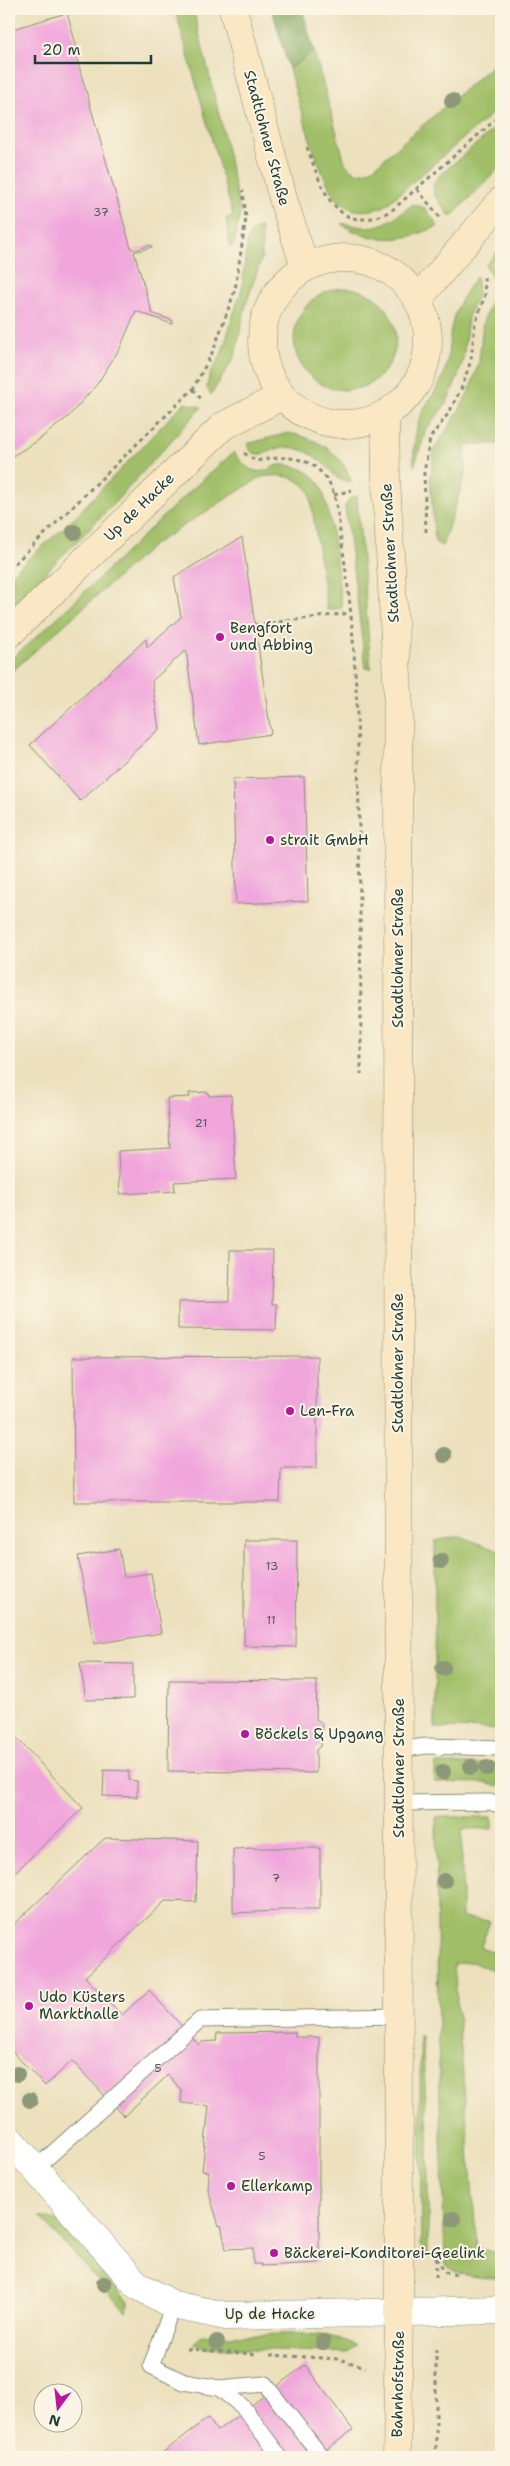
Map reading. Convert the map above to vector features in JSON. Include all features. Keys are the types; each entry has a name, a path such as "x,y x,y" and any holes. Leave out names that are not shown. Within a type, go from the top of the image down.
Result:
{"street":[{"name":"Stadtlohner Straße","path":"233,9 284,202 305,267"},
{"path":"418,299 501,201"},
{"path":"336,258 368,260 397,275 418,299 428,324 428,351 421,377 406,398 385,415 358,424 330,423 304,414 282,396 267,370 262,341 263,331 267,312 282,286 305,267 336,258"},
{"name":"Up de Hacke","path":"9,634 223,426 282,396"},
{"name":"Stadtlohner Straße","path":"385,415 398,694 399,2312"},
{"name":"Up de Hacke","path":"19,2159 137,2285 174,2305 226,2316 501,2310"},
{"name":"Bahnhofstraße","path":"397,2457 399,2312"}],"lane":[{"path":"398,1750 426,1746 501,1748"},
{"path":"399,1803 490,1802 501,1806"},
{"path":"19,2159 200,2020 399,2016"},
{"path":"174,2305 151,2366 184,2382 219,2388 265,2384 322,2457"},
{"path":"219,2388 243,2407 280,2457"}],"path":[{"path":"322,188 330,203 348,216 364,219 380,217 391,211 501,115"},
{"path":"9,569 193,389 214,349 235,290 246,218"},
{"path":"424,473 430,438 448,414 462,387 471,360 475,324 485,294 484,274"},
{"path":"241,450 256,461 278,457 294,458 312,465 326,477 335,504 344,558 358,695 361,1083"},
{"path":"255,625 350,613"},
{"path":"436,2258 436,2457"}],"green space":[{"path":"175,9 193,9 222,126 240,213 234,245 230,247 226,219 233,215"},
{"path":"272,9 302,9 314,51 289,69"},
{"path":"314,51 345,163 354,171 365,172 373,168 501,58 501,106 385,206 373,210 355,210 344,205 331,191 310,138 289,69"},
{"path":"501,123 501,166 451,217 434,195 433,184 439,176"},
{"path":"413,204 425,208 438,226 401,238 377,238 365,235 341,224 371,227 390,220"},
{"path":"260,226 262,241 261,260 246,304 235,356 211,395 207,388 209,376 221,355 242,288 247,242 250,234"},
{"path":"501,247 501,444 465,445 466,473 442,546 435,542 430,479 434,450 459,411 470,389 479,362 483,322 494,294 494,281 486,265"},
{"path":"476,277 478,293 468,317 463,360 457,379 446,404 426,430 414,467 414,444 419,421 444,374 454,318 461,300"},
{"path":"345,288 365,292 381,303 392,319 396,339 392,359 381,375 365,386 345,390 325,386 309,375 298,359 294,339 298,319 309,303 325,292"},
{"path":"184,403 202,407 107,511 9,609 9,576 70,522"},
{"path":"288,433 308,438 327,448 342,463 351,482 338,479 327,466 313,456 298,449 290,447 264,454 256,454 251,451 247,444"},
{"path":"234,452 243,464 255,471 265,471 279,465 289,466 300,468 314,476 317,480 322,489 330,521 342,608 327,610 310,493 300,482 288,477 261,477 156,543 9,674 9,661"},
{"path":"357,496 371,669 366,668 345,507 349,499"},
{"path":"460,1536 501,1552 501,1601 498,1601 498,1705 501,1705 501,1729 435,1728 435,1541"},
{"path":"435,1764 501,1764 498,1787 486,1783 435,1782"},
{"path":"436,1817 492,1817 492,1829 462,1829 462,1918 490,1921 481,1947 501,1955 501,1974 472,1962 454,1964 477,2248 501,2254 501,2278 462,2274 449,2267 445,2262 438,2038"},
{"path":"420,2036 422,2037 428,2136 428,2258 421,2245"},
{"path":"40,2217 59,2222 128,2302 127,2313"},
{"path":"202,2334 220,2336 323,2335 341,2339 356,2346 348,2353 205,2347 194,2344"}],"building":[{"path":"67,13 79,55 76,56 131,248 134,250 151,245 152,247 134,252 152,313 173,321 172,324 136,311 120,348 97,384 69,416 36,442 9,458 9,30"},
{"path":"242,537 271,734 199,745 186,650 152,681 159,729 80,801 30,745 146,639 147,647 181,617 174,577"},
{"name":"strait GmbH","path":"304,777 308,901 236,904 233,779"},
{"path":"208,1092 209,1096 231,1095 236,1179 174,1182 175,1191 120,1194 118,1151 170,1148 167,1098 190,1097 189,1093"},
{"path":"230,1250 273,1250 272,1304 277,1304 276,1330 178,1329 178,1302 229,1301"},
{"path":"317,1356 317,1468 281,1468 280,1502 74,1502 73,1357"},
{"path":"244,1540 297,1540 296,1647 244,1646"},
{"path":"119,1549 124,1577 151,1573 161,1633 94,1644 78,1556"},
{"path":"498,1601 501,1601 501,1705 498,1705"},
{"path":"80,1663 133,1664 133,1699 86,1700"},
{"name":"Böckels & Upgang","path":"169,1680 317,1681 316,1719 322,1723 321,1745 316,1750 316,1773 168,1771"},
{"path":"9,1730 83,1808 9,1878"},
{"path":"104,1770 129,1771 129,1780 137,1781 137,1797 103,1796"},
{"path":"105,1838 198,1841 196,1902 165,1901 85,1977 122,2015 149,1990 199,2045 202,2042 216,2041 217,2033 295,2032 295,2037 319,2037 319,2263 261,2266 261,2264 253,2264 253,2248 226,2249 221,2225 219,2226 208,2190 209,2172 202,2171 209,2106 181,2103 182,2091 168,2075 124,2116 72,2061 45,2086 9,2048 9,1929"},
{"path":"320,1848 320,1909 278,1909 278,1911 233,1913 233,1849"},
{"path":"305,2365 353,2430 316,2457 164,2457 161,2454 208,2418 217,2431"}],"place":[{"name":"Bengfort und Abbing","path":"220,637"},
{"name":"strait GmbH","path":"270,840"},
{"name":"Len-Fra","path":"290,1411"},
{"name":"Böckels & Upgang","path":"245,1734"},
{"name":"Udo Küsters Markthalle","path":"29,2006"},
{"name":"Ellerkamp","path":"231,2186"},
{"name":"Bäckerei-Konditorei-Geelink","path":"274,2253"}]}
